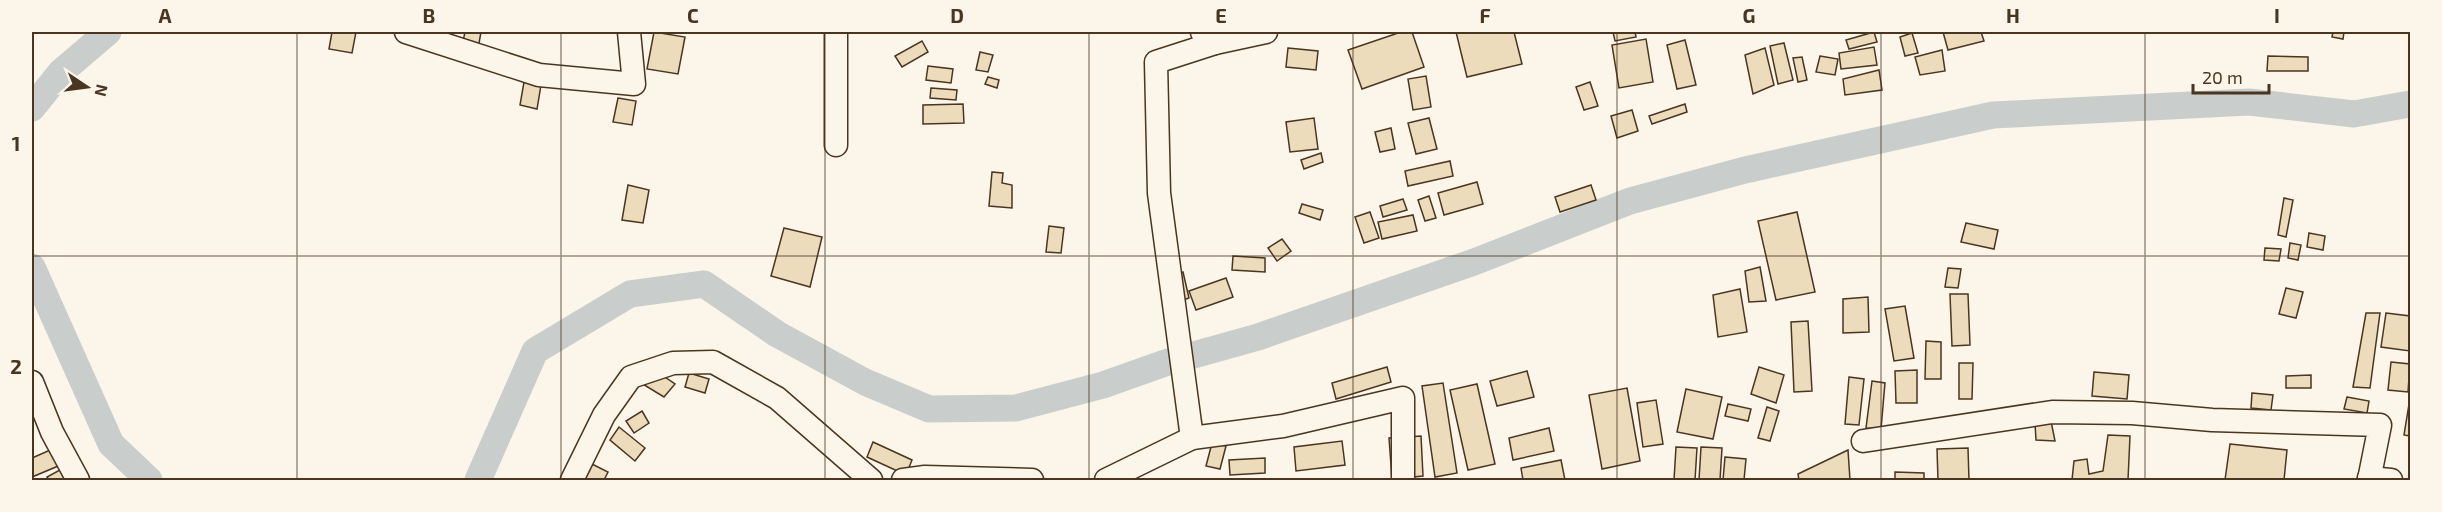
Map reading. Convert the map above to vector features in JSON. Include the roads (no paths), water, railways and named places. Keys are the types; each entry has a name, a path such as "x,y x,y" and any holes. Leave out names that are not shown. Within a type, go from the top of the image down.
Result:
{"street":[{"path":"406,32 538,75 634,84 630,32"},
{"path":"836,32 836,145"},
{"path":"1192,438 1159,193 1156,62 1209,37 1266,32"},
{"path":"572,480 604,416 632,378 672,363 713,362 777,398 871,480"},
{"path":"32,382 52,432 78,480"},
{"path":"1106,480 1192,438 1283,426 1403,398 1402,480"},
{"path":"1863,441 2052,412 2380,425 2376,480"},
{"path":"903,480 925,477 1032,480"}],"waterway":[{"path":"32,108 61,72 108,32"},
{"path":"478,480 535,351 630,294 704,284 777,334 865,382 929,409 1016,408 1103,385 1165,363 1258,337 1474,262 1630,201 1745,170 1993,115 2249,102 2354,114 2410,104"},
{"path":"32,267 111,444 149,480"}]}
